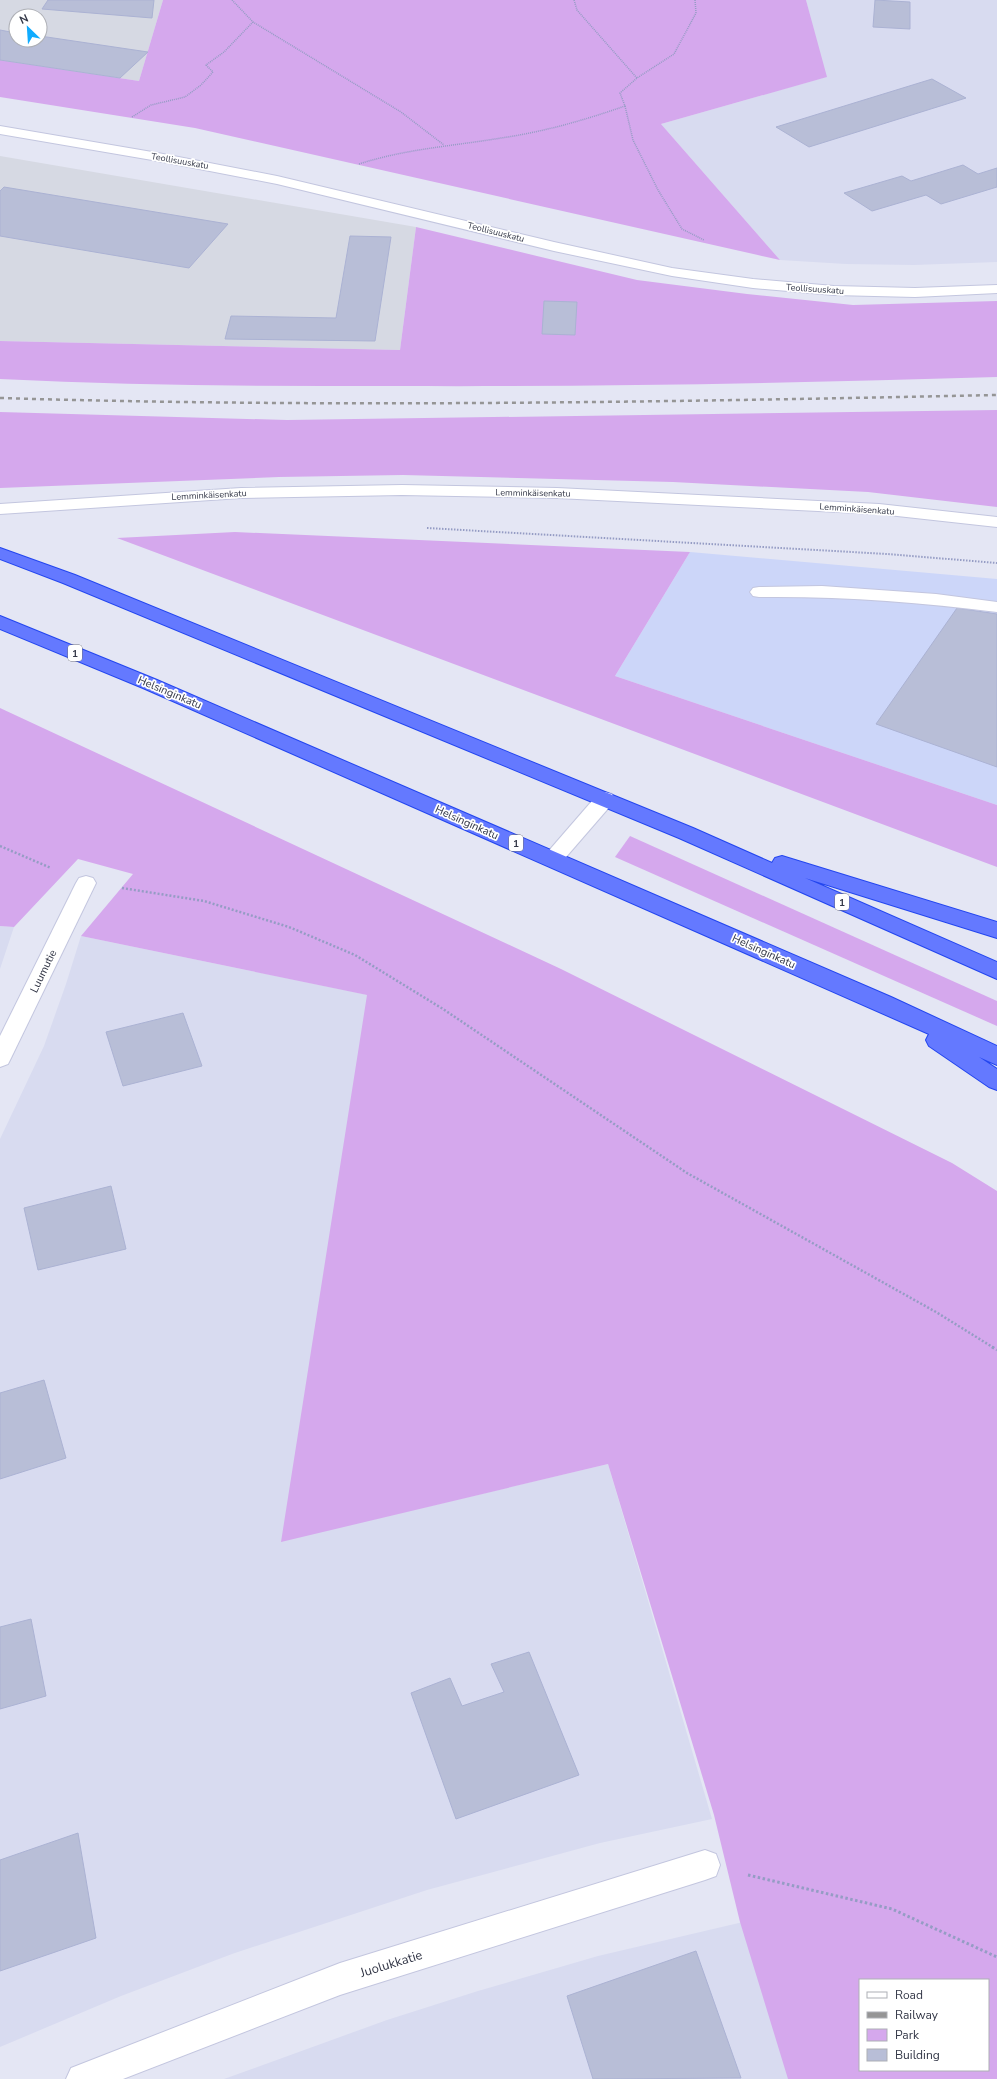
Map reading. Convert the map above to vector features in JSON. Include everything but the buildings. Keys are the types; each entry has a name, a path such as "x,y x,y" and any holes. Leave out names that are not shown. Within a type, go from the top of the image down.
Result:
{"highway":[{"name":"1","path":"0,553 76,582 606,799 686,833 997,972"},
{"name":"Helsinginkatu","path":"0,622 150,684 553,859 883,1003 997,1056"},
{"path":"686,833 997,930"},
{"path":"883,1003 997,1081"}],"street":[{"name":"Teollisuuskatu","path":"0,130 236,171 670,272 761,285 820,290 948,293 997,289"},
{"name":"Lemminkäisenkatu","path":"0,509 241,492 402,490 557,493 879,509 997,522"},
{"path":"759,592 822,591 936,599 997,607"},
{"path":"553,859 606,799"},
{"name":"Luumutie","path":"0,1058 86,883"},
{"name":"Juolukkatie","path":"82,2079 340,1979 705,1865"}],"path":[{"path":"232,0 253,22 401,112 444,145"},
{"path":"574,0 576,10 636,78"},
{"path":"695,0 696,14 674,54 636,78 620,93 625,106 633,140 658,190 682,229 710,243"},
{"path":"129,118 151,105 185,97 201,86 213,72 206,65 211,59 222,54 253,22"},
{"path":"352,166 405,150 502,138 588,120 625,106"},
{"path":"423,528 887,554 997,563"},
{"path":"0,846 86,883 204,901 289,927 355,955 443,1009 687,1173 936,1312 997,1350"},
{"path":"705,1865 892,1909 997,1956"}],"shaded area":[{"path":"0,0 163,0 139,81 0,60"},
{"path":"806,0 997,0 997,262 914,265 846,264 780,260 661,124 826,77"},
{"path":"0,156 416,227 400,350 0,341"},
{"path":"690,552 997,579 997,805 615,676"},
{"path":"0,926 14,927 0,969"},
{"path":"81,936 368,995 282,1541 608,1464 712,1819 600,1843 427,1890 232,1954 121,1996 0,2047 0,1139 44,1046"},
{"path":"743,1922 790,2079 224,2079 387,2020 478,1991 598,1956"}],"green space":[{"path":"163,0 806,0 827,77 661,124 780,260 195,128 0,97 0,60 139,81"},
{"path":"416,227 637,280 747,294 853,305 997,301 997,377 546,386 198,385 0,379 0,341 400,350"},
{"path":"997,410 997,507 868,492 673,482 403,475 279,477 0,488 0,412 287,420"},
{"path":"235,532 690,552 615,676 997,805 997,867 117,538"},
{"path":"0,708 561,969 952,1163 997,1191 997,2079 788,2079 740,1922 714,1815 608,1464 281,1542 367,995 81,936 133,874 78,859 14,927 0,926"},
{"path":"630,836 997,1001 997,1026 615,857"}],"railway":[{"path":"0,398 249,403 498,403 997,395"}]}
